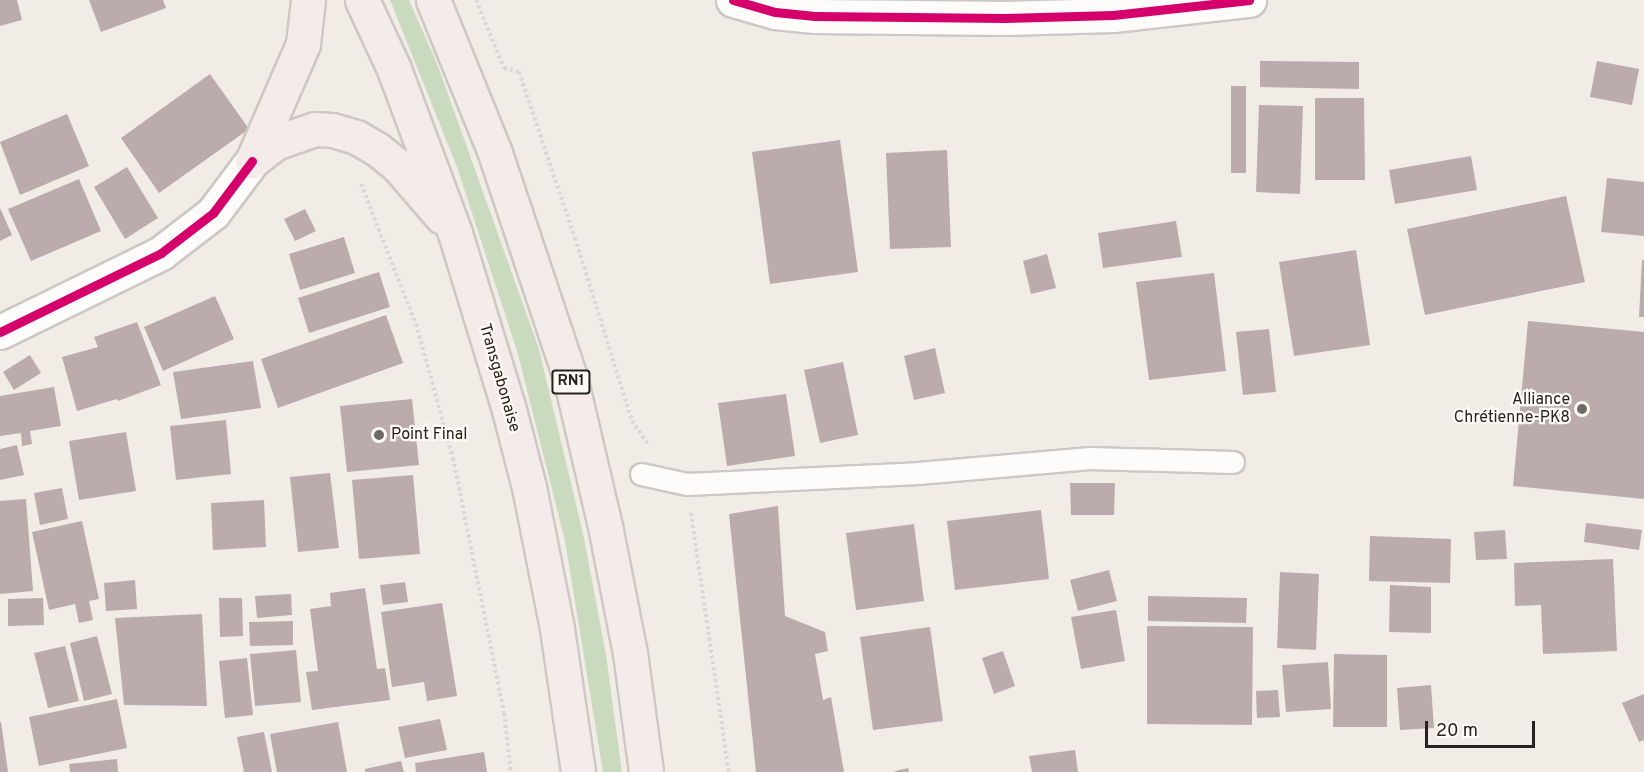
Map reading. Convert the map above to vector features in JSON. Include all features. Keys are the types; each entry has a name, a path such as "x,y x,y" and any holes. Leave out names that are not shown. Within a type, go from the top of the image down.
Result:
{"highway":[{"path":"252,161 303,44 308,0"},
{"name":"Transgabonaise","path":"362,0 394,69 455,233 488,336 529,486 557,629 578,772"},
{"name":"RN1","path":"435,3 495,153 570,377 606,531 630,653 646,772"},
{"path":"252,161 275,143 315,129 332,130 356,137 377,149 398,166 455,233"}],"street":[{"path":"733,0 775,12 815,16 986,18 1113,15 1250,0"},
{"path":"0,332 161,253 213,213 252,161"}],"lane":[{"path":"641,474 687,484 918,473 1090,458 1233,462"}],"path":[{"path":"476,0 504,68 519,72 575,238 632,421 652,448"},
{"path":"332,130 352,163 380,227 419,335 453,458 504,713 511,772"},
{"path":"687,484 729,772"}],"green space":[{"path":"390,0 409,0 438,66 539,349 584,538 606,655 622,772 603,772 565,541 518,354 457,167"}],"building":[{"path":"0,0 17,0 22,20 0,26"},
{"path":"89,0 163,0 166,8 101,32"},
{"path":"1260,61 1359,62 1359,89 1260,87"},
{"path":"1597,61 1639,69 1632,105 1590,97"},
{"path":"210,74 249,129 159,193 121,138"},
{"path":"1231,86 1246,86 1246,173 1231,173"},
{"path":"1315,98 1364,98 1365,180 1315,180"},
{"path":"1259,105 1303,106 1300,194 1256,192"},
{"path":"67,114 89,166 20,195 0,142"},
{"path":"840,140 858,272 770,284 752,152"},
{"path":"947,150 951,247 890,249 886,153"},
{"path":"1471,156 1477,190 1395,204 1389,170"},
{"path":"127,167 158,218 125,239 94,187"},
{"path":"1607,178 1644,182 1644,236 1601,232"},
{"path":"79,179 101,231 31,261 8,209"},
{"path":"1566,196 1585,282 1425,315 1407,229"},
{"path":"0,208 12,235 0,241"},
{"path":"305,209 316,231 295,241 284,219"},
{"path":"1176,221 1182,257 1103,268 1098,233"},
{"path":"344,237 355,273 300,290 289,254"},
{"path":"1356,250 1370,345 1294,356 1279,262"},
{"path":"1047,254 1056,288 1031,294 1023,261"},
{"path":"1642,260 1644,260 1644,317 1639,317"},
{"path":"379,272 390,307 309,333 298,298"},
{"path":"1214,273 1226,371 1149,380 1136,282"},
{"path":"215,296 234,339 163,371 144,327"},
{"path":"386,315 403,363 278,408 261,359"},
{"name":"Alliance Chrétienne-PK8","path":"1528,321 1644,332 1644,499 1513,486"},
{"path":"137,322 161,385 118,401 117,399 77,411 62,357 98,347 94,337"},
{"path":"1269,329 1276,392 1243,395 1236,332"},
{"path":"935,348 945,393 914,400 904,356"},
{"path":"30,355 41,373 14,390 3,372"},
{"path":"253,361 261,408 181,419 173,372"},
{"path":"843,362 858,435 820,443 804,370"},
{"path":"54,387 61,426 30,431 32,444 22,446 21,433 0,436 0,396"},
{"path":"786,394 795,456 727,466 718,403"},
{"name":"Point Final","path":"412,399 419,465 347,472 340,406"},
{"path":"226,420 231,474 176,480 170,426"},
{"path":"126,432 136,491 79,500 69,441"},
{"path":"17,445 24,475 0,480 0,449"},
{"path":"330,473 339,548 298,552 290,477"},
{"path":"413,475 420,554 359,559 352,480"},
{"path":"1070,483 1115,483 1114,515 1071,515"},
{"path":"62,488 68,519 40,525 34,493"},
{"path":"26,499 33,591 0,594 0,501"},
{"path":"264,500 266,547 213,550 211,503"},
{"path":"778,506 785,616 825,632 828,651 815,654 823,700 831,697 844,772 756,772 729,514"},
{"path":"1041,510 1049,579 955,590 947,521"},
{"path":"82,521 99,599 89,601 93,620 79,623 75,604 49,610 32,532"},
{"path":"1586,523 1642,530 1639,550 1584,542"},
{"path":"914,524 924,601 856,610 846,533"},
{"path":"1505,530 1507,559 1476,560 1474,532"},
{"path":"1370,536 1451,539 1450,583 1369,581"},
{"path":"1613,559 1617,651 1543,654 1541,605 1515,606 1514,563"},
{"path":"1109,570 1117,601 1078,611 1070,580"},
{"path":"1280,572 1319,574 1316,650 1277,648"},
{"path":"135,580 137,609 106,611 104,583"},
{"path":"405,582 408,602 383,605 380,585"},
{"path":"1390,585 1431,587 1431,633 1389,632"},
{"path":"365,588 377,669 385,668 390,700 312,710 306,672 318,671 310,609 331,606 330,593"},
{"path":"291,594 292,615 257,618 255,596"},
{"path":"1148,596 1247,598 1246,623 1148,621"},
{"path":"43,598 44,625 8,626 8,599"},
{"path":"219,598 242,598 243,636 220,637"},
{"path":"442,603 457,696 427,701 424,682 392,687 381,612"},
{"path":"1116,610 1125,661 1081,669 1071,617"},
{"path":"202,614 207,706 124,705 115,618"},
{"path":"293,621 293,645 250,646 249,622"},
{"path":"1147,626 1253,627 1252,725 1147,724"},
{"path":"930,627 943,721 873,730 860,637"},
{"path":"97,636 112,694 84,701 70,643"},
{"path":"65,646 79,701 48,708 34,653"},
{"path":"296,650 301,702 255,706 250,654"},
{"path":"1003,651 1015,686 994,694 982,658"},
{"path":"1334,654 1387,655 1387,727 1333,727"},
{"path":"247,658 253,715 225,718 219,661"},
{"path":"1328,662 1331,709 1286,712 1282,665"},
{"path":"1431,685 1434,728 1400,730 1397,688"},
{"path":"1278,690 1280,717 1257,718 1256,691"},
{"path":"1644,694 1644,740 1639,742 1622,703"},
{"path":"117,699 127,748 39,766 29,717"},
{"path":"440,719 447,750 405,758 398,727"},
{"path":"1,722 8,772 0,772"},
{"path":"338,722 347,772 277,772 270,734"},
{"path":"264,732 272,772 244,772 237,737"},
{"path":"1075,750 1078,772 1032,772 1029,756"},
{"path":"484,752 487,772 416,772 415,763"},
{"path":"117,759 118,772 70,772 69,764"},
{"path":"401,761 404,772 365,772 365,769"},
{"path":"908,768 909,772 895,772 895,771"}],"cycle path":[{"path":"733,0 775,12 815,16 1005,18 1113,15 1249,0"},
{"path":"0,332 161,253 213,213 252,161"}],"place":[{"name":"Alliance Chrétienne-PK8","path":"1582,409"},
{"name":"Point Final","path":"379,435"}]}
